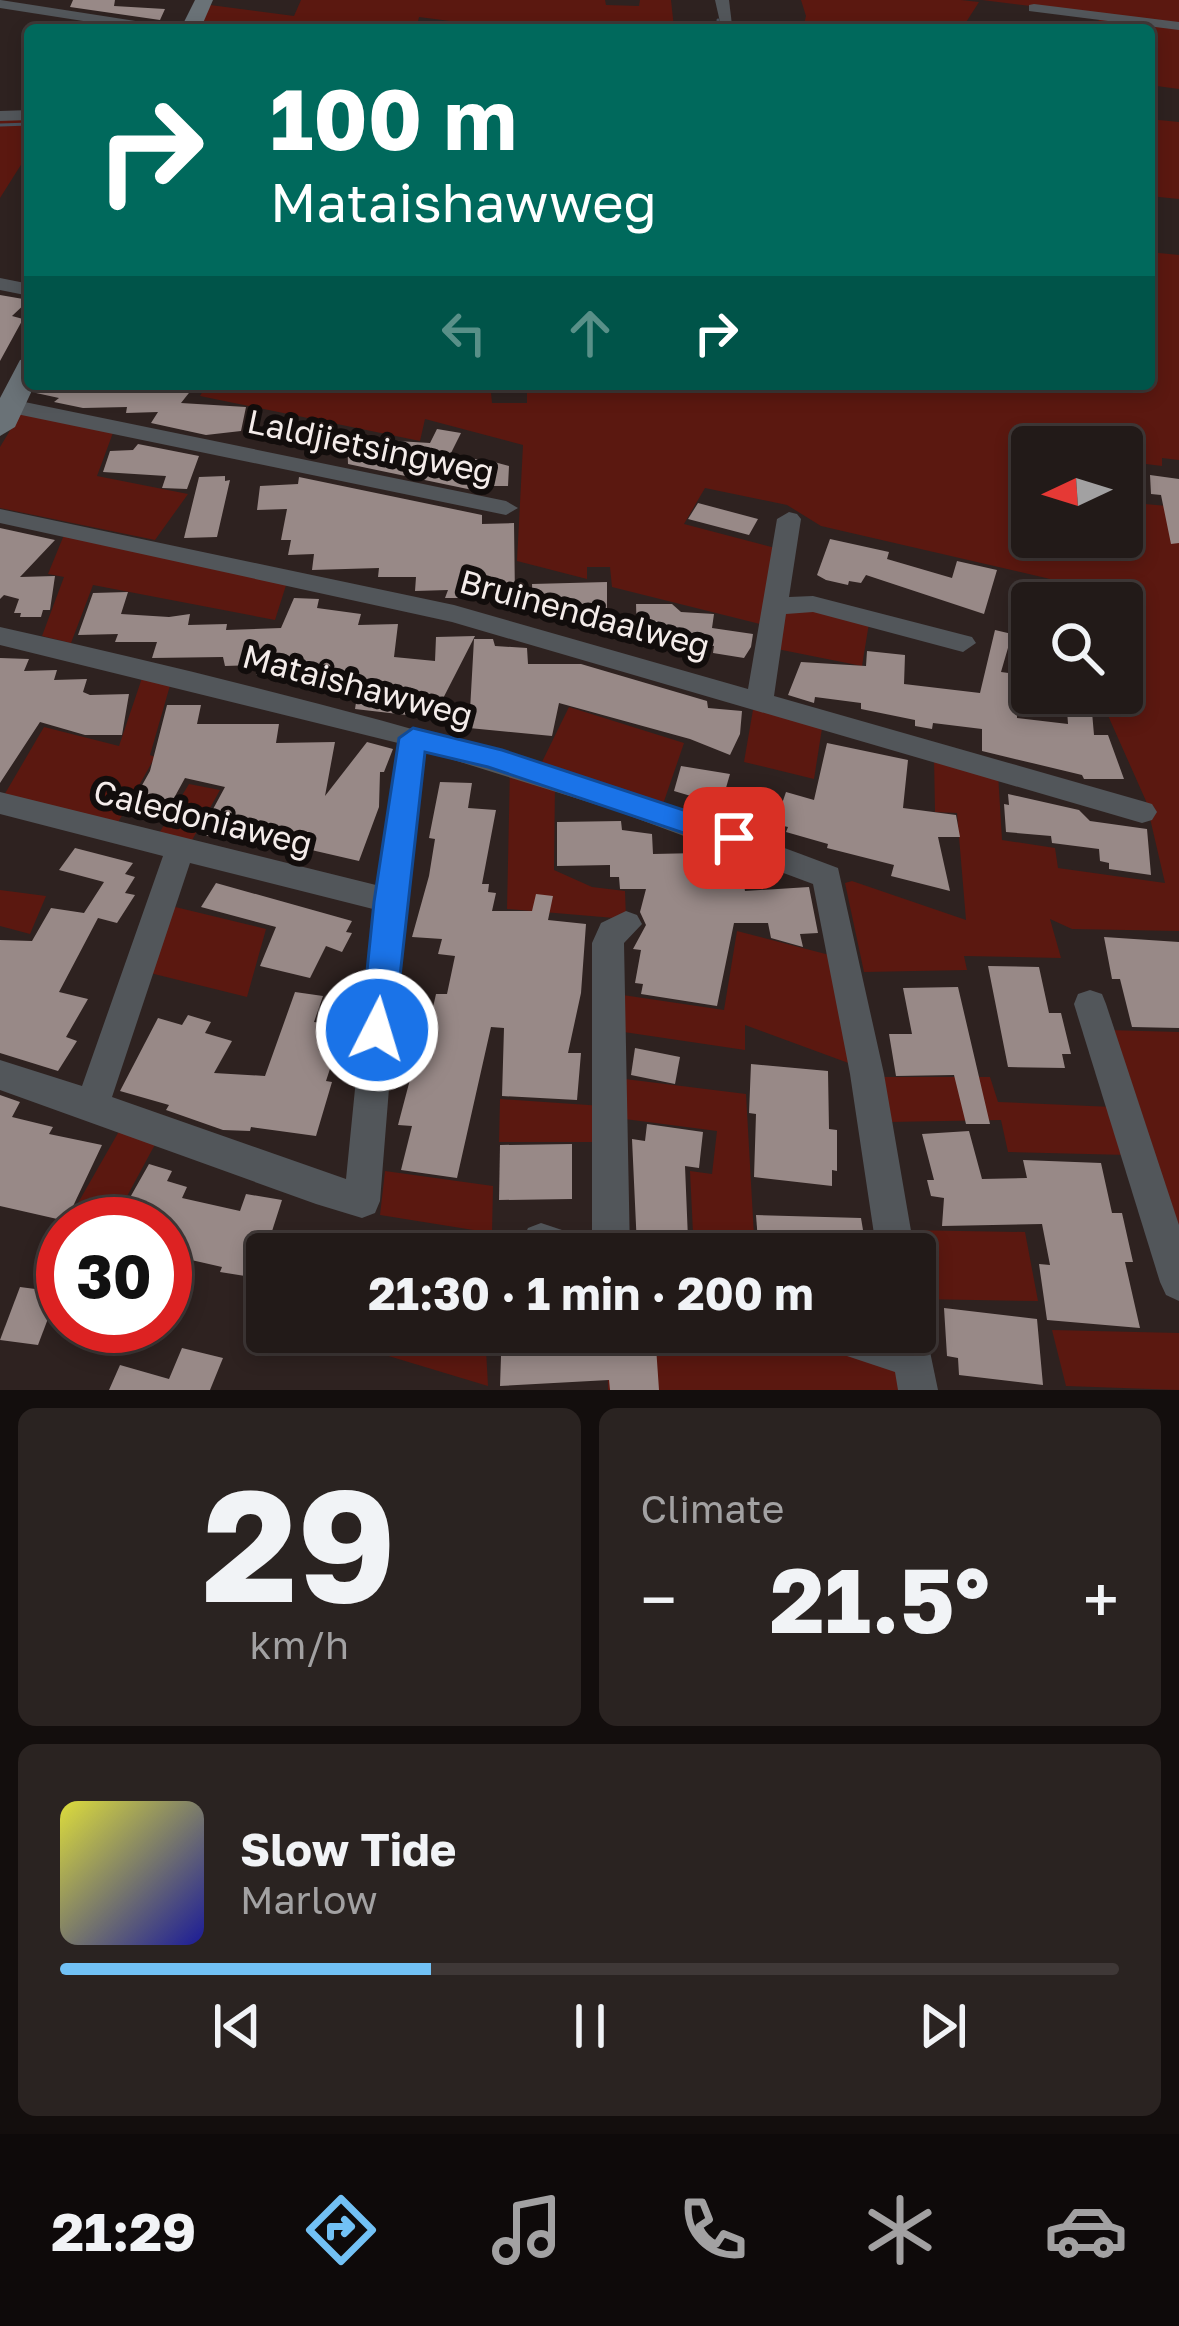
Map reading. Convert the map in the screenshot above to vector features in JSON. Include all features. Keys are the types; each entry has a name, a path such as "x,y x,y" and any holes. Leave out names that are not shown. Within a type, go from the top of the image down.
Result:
{"street":[{"path":"722,0 727,22"},
{"path":"1034,8 1179,26"},
{"name":"Laldjietsingweg","path":"12,394 506,508"},
{"name":"Bruinendaalweg","path":"0,516 454,614 1142,812"},
{"path":"760,699 789,519"},
{"path":"778,606 813,604 963,644"},
{"name":"Mataishawweg","path":"0,636 194,679 536,772 734,838 827,877 867,1074 893,1233"},
{"path":"0,1075 93,1103 280,1178 362,1201 389,902 413,738"},
{"name":"Caledoniaweg","path":"0,803 389,902"},
{"path":"93,1103 181,846"},
{"path":"610,1233 608,943 612,932 626,924"},
{"path":"1090,1004 1179,1282"}],"lane":[{"path":"0,4 128,24"}],"shaded area":[{"path":"301,0 605,0 606,5 639,6 640,0 671,0 674,24 473,24 419,17 417,24 202,21 210,5 294,16"},
{"path":"801,0 979,2 965,24 804,24"},
{"path":"982,0 1179,0 1179,24"},
{"path":"1100,17 1179,26 1179,89 1155,86 1155,24 1097,24"},
{"path":"24,117 24,160 0,198 0,118"},
{"path":"1155,120 1179,122 1179,199 1155,197"},
{"path":"1155,253 1179,255 1179,460 1162,458 1162,466 1143,464 1143,426 1011,426 1011,558 1143,558 1143,504 1179,507 1179,931 1072,929 1050,919 1061,958 964,956 967,970 864,972 845,883 852,881 966,920 957,813 935,812 934,756 998,773 1002,840 1055,848 1058,868 1165,883 1146,801 1107,714 1143,714 1143,582 1063,582 821,526 787,505 705,488 684,524 779,549 768,626 612,587 610,567 587,567 587,579 517,561 523,445 425,419 420,441 200,396 204,390 471,390 491,393 492,403 527,403 527,390 1155,390"},
{"path":"20,414 114,430 97,476 188,494 155,540 0,508 0,447"},
{"path":"66,530 288,579 275,620 93,585 71,643 42,636 64,577 48,574"},
{"path":"794,606 869,623 862,666 777,649 782,616"},
{"path":"143,675 171,682 150,755 155,757 116,826 3,797 44,727 119,746"},
{"path":"754,704 823,722 814,779 744,762"},
{"path":"569,707 684,743 662,807 541,764"},
{"path":"510,767 555,783 554,870 592,887 625,891 626,919 507,909"},
{"path":"189,784 220,790 191,842 158,835"},
{"path":"0,890 46,896 30,934 0,926"},
{"path":"167,905 266,929 247,997 146,972"},
{"path":"737,931 845,959 862,1068 745,1025 745,1050 617,1031 616,994 724,1010"},
{"path":"1107,1030 1179,1032 1179,1235"},
{"path":"881,1077 990,1077 998,1102 1113,1107 1128,1155 1008,1152 1001,1120 889,1122"},
{"path":"617,1078 746,1094 754,1233 693,1233 690,1171 712,1174 717,1131 617,1118"},
{"path":"500,1099 603,1106 603,1142 499,1142"},
{"path":"122,1126 159,1137 127,1197 81,1197"},
{"path":"385,1171 493,1186 492,1233 380,1215"},
{"path":"1025,1232 1038,1301 936,1299 936,1233 905,1233"},
{"path":"1052,1330 1179,1333 1179,1390 1066,1386"},
{"path":"379,1353 486,1353 488,1386"},
{"path":"607,1353 868,1353 891,1361 912,1390 608,1390"}],"building":[{"path":"73,0 115,0 114,6 165,9 160,20 70,7"},
{"path":"0,295 24,299 12,316 23,319 0,361"},
{"path":"191,390 181,403 246,407 241,431 206,435 151,423 158,412 83,408 36,393"},
{"path":"437,429 461,433 448,459 483,459 509,466 508,486 482,486 482,492 348,464 347,438 430,443"},
{"path":"138,444 199,456 187,489 162,488 166,476 103,472 110,451 133,450"},
{"path":"1150,475 1179,479 1179,543 1171,544 1161,495 1151,494"},
{"path":"225,476 225,481 230,480 217,537 184,538 199,477"},
{"path":"299,477 482,515 482,524 514,523 515,598 445,598 448,590 415,591 416,577 378,577 379,568 312,570 314,554 288,555 291,540 281,540 287,509 257,510 260,486 298,484"},
{"path":"698,503 758,519 749,535 688,519"},
{"path":"0,528 55,540 20,577 55,576 50,610 43,610 41,617 20,617 21,613 14,613 19,599 4,595 0,599"},
{"path":"830,539 889,552 887,559 952,578 957,561 997,570 984,614 866,575 861,583 849,581 848,585 826,580 817,575"},
{"path":"607,582 607,609 533,611 532,584"},
{"path":"128,592 121,614 190,614 188,625 227,624 226,630 281,628 294,598 319,599 317,608 361,614 358,625 398,624 394,657 435,661 436,637 475,636 433,718 355,709 357,696 330,694 334,681 293,682 294,674 256,675 258,665 225,666 223,657 152,658 157,642 115,642 118,634 78,635 93,593"},
{"path":"636,604 672,604 681,612 714,614 712,628 753,634 751,647 744,658 713,653 714,646 674,645 674,637 637,634"},
{"path":"995,630 1011,634 1001,672 1011,673 1011,714 1068,724 1067,714 1092,714 1094,735 1108,735 1124,779 1084,779 982,751 982,729 933,723 932,729 915,726 915,720 861,709 861,703 815,697 814,703 788,695 801,662 866,666 867,651 905,655 904,684 980,693"},
{"path":"474,639 527,648 528,664 581,664 707,701 708,708 742,711 740,734 730,755 690,739 559,703 552,736 469,728"},
{"path":"0,658 29,659 24,671 57,670 54,680 87,679 83,692 90,695 129,694 122,735 85,735 40,722 0,783"},
{"path":"167,705 201,705 197,724 279,724 276,743 335,742 325,796 367,742 393,749 380,772 379,807 359,861 281,843 199,835 225,787 185,778 162,820 126,814 150,771"},
{"path":"827,743 908,760 903,808 956,815 960,837 938,837 950,891 891,876 894,865 827,848 828,844 786,832 788,827 775,824 786,792 814,800"},
{"path":"681,766 730,774 721,805 674,791"},
{"path":"440,782 472,783 468,808 496,810 482,884 489,884 488,892 496,893 492,911 532,911 536,894 553,896 548,920 586,924 581,993 568,1053 581,1053 577,1100 502,1096 504,1028 491,1027 457,1178 401,1170 412,1126 398,1125 422,1034 427,1034 436,994 447,994 455,956 438,954 442,939 412,937 429,876 435,839 429,838"},
{"path":"1008,794 1079,810 1090,821 1147,829 1151,875 1109,869 1109,863 1100,861 1099,849 1052,843 1051,836 1006,832"},
{"path":"621,821 622,830 652,834 653,854 699,853 708,873 742,872 745,891 809,887 818,933 800,934 803,947 771,938 768,923 734,923 717,1006 641,994 643,984 635,983 641,950 633,949 646,925 640,912 646,889 620,889 619,877 610,877 610,865 557,866 557,822"},
{"path":"75,848 133,863 125,874 135,877 125,893 135,895 117,923 98,918 59,992 88,999 66,1037 77,1041 58,1071 0,1053 0,940 32,941 51,908 84,913 104,882 59,870"},
{"path":"216,883 352,921 346,932 352,933 342,952 326,946 310,978 260,966 276,927 201,907"},
{"path":"1104,937 1179,942 1179,1028 1132,1027 1120,979 1112,979"},
{"path":"988,966 1039,967 1049,1013 1061,1013 1071,1054 1062,1054 1065,1068 1008,1067"},
{"path":"958,987 990,1124 966,1124 954,1075 896,1076 889,1034 912,1034 903,988"},
{"path":"295,992 323,996 314,1022 344,1026 326,1081 332,1082 316,1136 251,1127 250,1131 223,1130 166,1110 169,1105 120,1091 158,1018 182,1025 188,1015 211,1022 205,1033 232,1041 214,1073 265,1076"},
{"path":"635,1048 680,1057 675,1084 631,1075"},
{"path":"751,1064 828,1071 829,1129 837,1130 837,1171 832,1170 832,1186 754,1177 756,1114 749,1113"},
{"path":"0,1095 20,1102 12,1117 53,1127 49,1134 102,1145 77,1197 36,1197 36,1214 0,1206"},
{"path":"647,1124 703,1132 699,1168 685,1166 688,1233 636,1233 632,1139 645,1141"},
{"path":"969,1131 982,1179 1027,1178 1023,1160 1101,1163 1112,1213 1122,1213 1133,1262 1125,1262 1140,1328 1047,1320 1039,1264 1050,1265 1042,1224 942,1226 944,1198 931,1196 927,1180 934,1180 922,1134"},
{"path":"572,1144 572,1199 499,1200 500,1145"},
{"path":"149,1164 172,1171 167,1181 187,1187 182,1197 130,1197"},
{"path":"246,1194 282,1200 271,1233 246,1233 246,1276 220,1272 222,1267 192,1260 192,1200 240,1211"},
{"path":"756,1215 861,1218 864,1233 757,1233"},
{"path":"20,1287 36,1289 36,1345 0,1340"},
{"path":"944,1308 1037,1319 1043,1385 959,1375 958,1358 947,1356"},
{"path":"192,1350 223,1358 210,1390 109,1390 120,1365 169,1379 180,1353"},
{"path":"656,1353 659,1390 610,1390 609,1380 500,1386 501,1356 489,1355"}],"waterway":[{"path":"718,20 718,24"},
{"path":"611,23 618,24"},
{"path":"0,125 24,124"}],"route":[{"path":"377,1030 389,902 413,738 492,757 734,838"}]}
